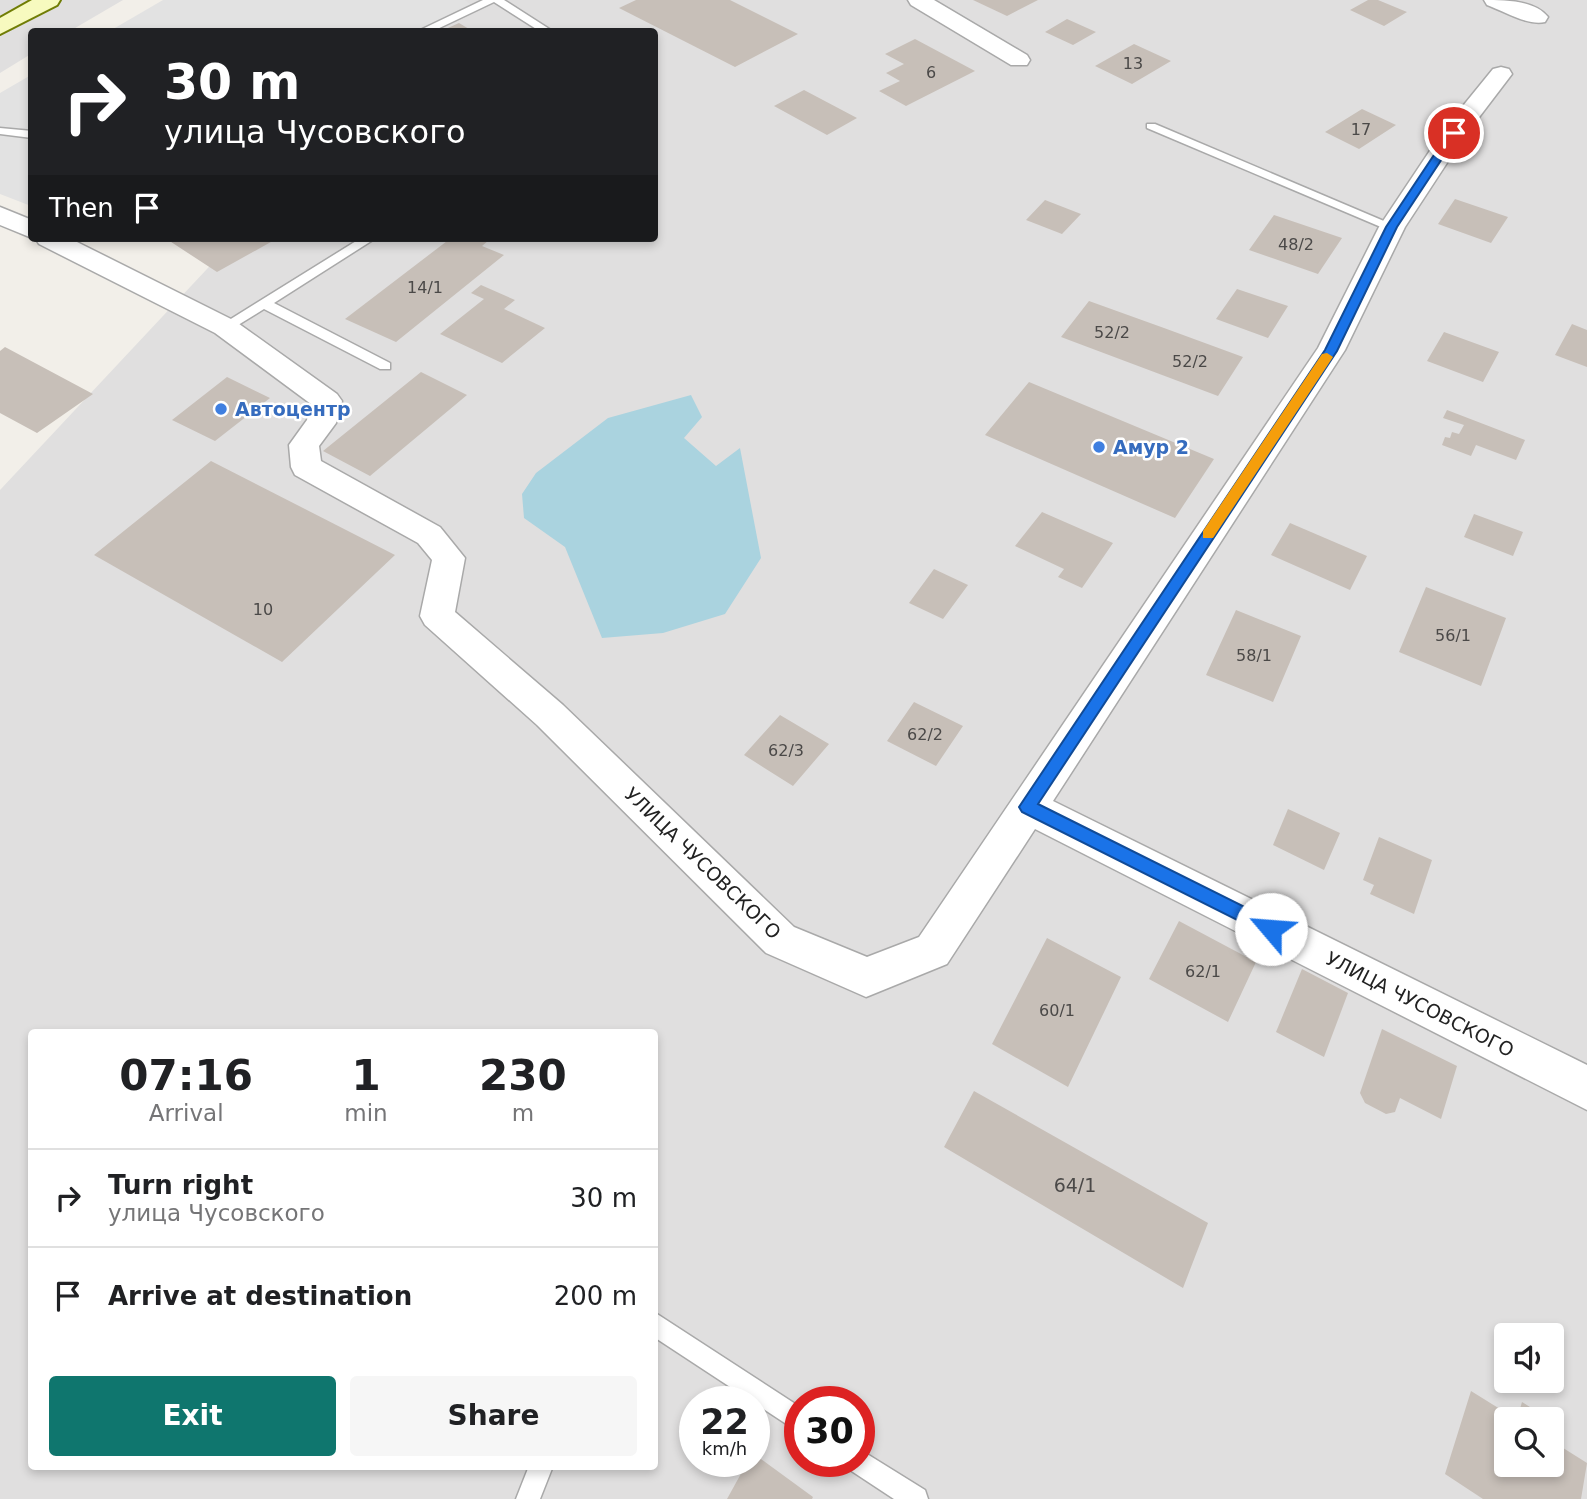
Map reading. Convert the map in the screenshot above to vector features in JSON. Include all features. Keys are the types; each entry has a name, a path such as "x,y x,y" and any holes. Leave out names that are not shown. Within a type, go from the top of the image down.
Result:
{"main road":[{"path":"0,27 49,0"}],"street":[{"path":"919,0 1019,60"},
{"path":"1495,0 1537,17"},
{"name":"УЛИЦА ЧУСОВСКОГО","path":"225,327 327,401 321,423 304,444 306,467 429,535 449,558 437,616 550,715 780,940 866,977 933,951 1331,351 1392,227 1454,133 1501,74"},
{"path":"56,242 225,327"},
{"name":"УЛИЦА ЧУСОВСКОГО","path":"1028,807 1587,1088"}],"lane":[{"path":"430,28 494,0 542,28"},
{"path":"1151,126 1392,227"},
{"path":"0,131 28,134"},
{"path":"225,327 363,242"},
{"path":"264,303 385,366"},
{"path":"658,1325 784,1410"},
{"path":"528,1499 539,1470"},
{"path":"875,1472 916,1499"}],"shaded area":[{"path":"0,0 123,0 75,28 28,28 28,56 0,73"},
{"path":"163,0 465,0 478,11 438,28 115,28"},
{"path":"458,0 1587,0 1587,1499 0,1499 0,490 232,242 658,242 658,28 432,28"},
{"path":"28,77 28,205 0,194 0,93"}],"water":[{"path":"691,395 702,417 684,438 716,466 740,448 761,558 725,614 663,633 602,638 565,547 524,518 522,494 536,473 608,418"}],"building":[{"path":"636,0 730,0 798,34 735,67 619,8"},
{"path":"973,0 1038,0 1007,16"},
{"path":"1368,0 1378,0 1407,12 1384,26 1350,10"},
{"path":"1067,19 1096,32 1073,45 1045,32"},
{"path":"459,23 467,28 448,28"},
{"path":"915,39 975,71 906,106 879,91 900,81 886,73 904,64 885,54"},
{"path":"1134,44 1171,61 1132,84 1095,66"},
{"path":"804,90 857,118 827,135 774,106"},
{"path":"1362,109 1396,125 1359,149 1325,132"},
{"path":"1455,199 1508,217 1491,243 1438,224"},
{"path":"1045,200 1081,214 1062,234 1026,220"},
{"path":"1274,215 1342,238 1318,274 1249,250"},
{"path":"171,242 271,242 217,272"},
{"path":"446,242 487,242 482,246 504,255 396,342 345,319"},
{"path":"481,285 515,300 504,309 545,328 502,363 440,334 484,299 471,293"},
{"path":"1237,289 1288,306 1268,338 1216,319"},
{"path":"1089,301 1243,357 1218,396 1061,337"},
{"path":"1572,324 1587,330 1587,367 1555,355"},
{"path":"1444,332 1499,352 1483,382 1427,361"},
{"path":"5,347 93,394 37,433 0,413 0,351"},
{"path":"421,372 467,395 370,476 323,451"},
{"name":"Автоцентр","path":"227,377 270,398 215,441 172,420"},
{"name":"Амур 2","path":"1029,382 1214,459 1175,518 985,435"},
{"path":"1447,410 1525,440 1516,460 1476,445 1471,456 1442,445 1445,437 1450,438 1452,432 1459,434 1464,425 1443,418"},
{"path":"211,461 395,555 282,662 94,555"},
{"path":"1042,512 1113,543 1082,588 1058,577 1064,569 1015,546"},
{"path":"1474,514 1523,532 1513,556 1464,537"},
{"path":"1290,523 1367,556 1350,590 1271,555"},
{"path":"934,569 968,585 943,619 909,603"},
{"path":"1426,587 1506,618 1481,686 1399,652"},
{"path":"1236,610 1301,636 1273,702 1206,675"},
{"path":"914,702 963,726 936,766 887,741"},
{"path":"780,715 829,744 793,786 744,755"},
{"path":"1288,809 1340,833 1324,870 1273,845"},
{"path":"1379,837 1432,860 1414,914 1370,894 1374,885 1363,880"},
{"path":"1179,921 1256,962 1228,1022 1149,979"},
{"path":"1047,938 1121,977 1068,1087 992,1044"},
{"path":"1302,969 1348,993 1324,1057 1276,1032"},
{"path":"1382,1029 1457,1066 1441,1119 1400,1098 1395,1112 1386,1114 1365,1103 1360,1093"},
{"path":"974,1091 1208,1223 1183,1288 944,1147"},
{"path":"1471,1391 1497,1407 1494,1407 1494,1477 1564,1477 1564,1449 1587,1463 1581,1499 1483,1499 1445,1474"},
{"path":"770,1466 813,1497 812,1499 727,1499 739,1477 770,1477"}],"slow traffic":[{"path":"1208,535 1327,357"}],"place":[{"name":"Автоцентр","path":"221,409"},
{"name":"Амур 2","path":"1099,447"}],"route":[{"path":"1271,929 1028,807 1331,351 1392,227 1454,133"}]}
